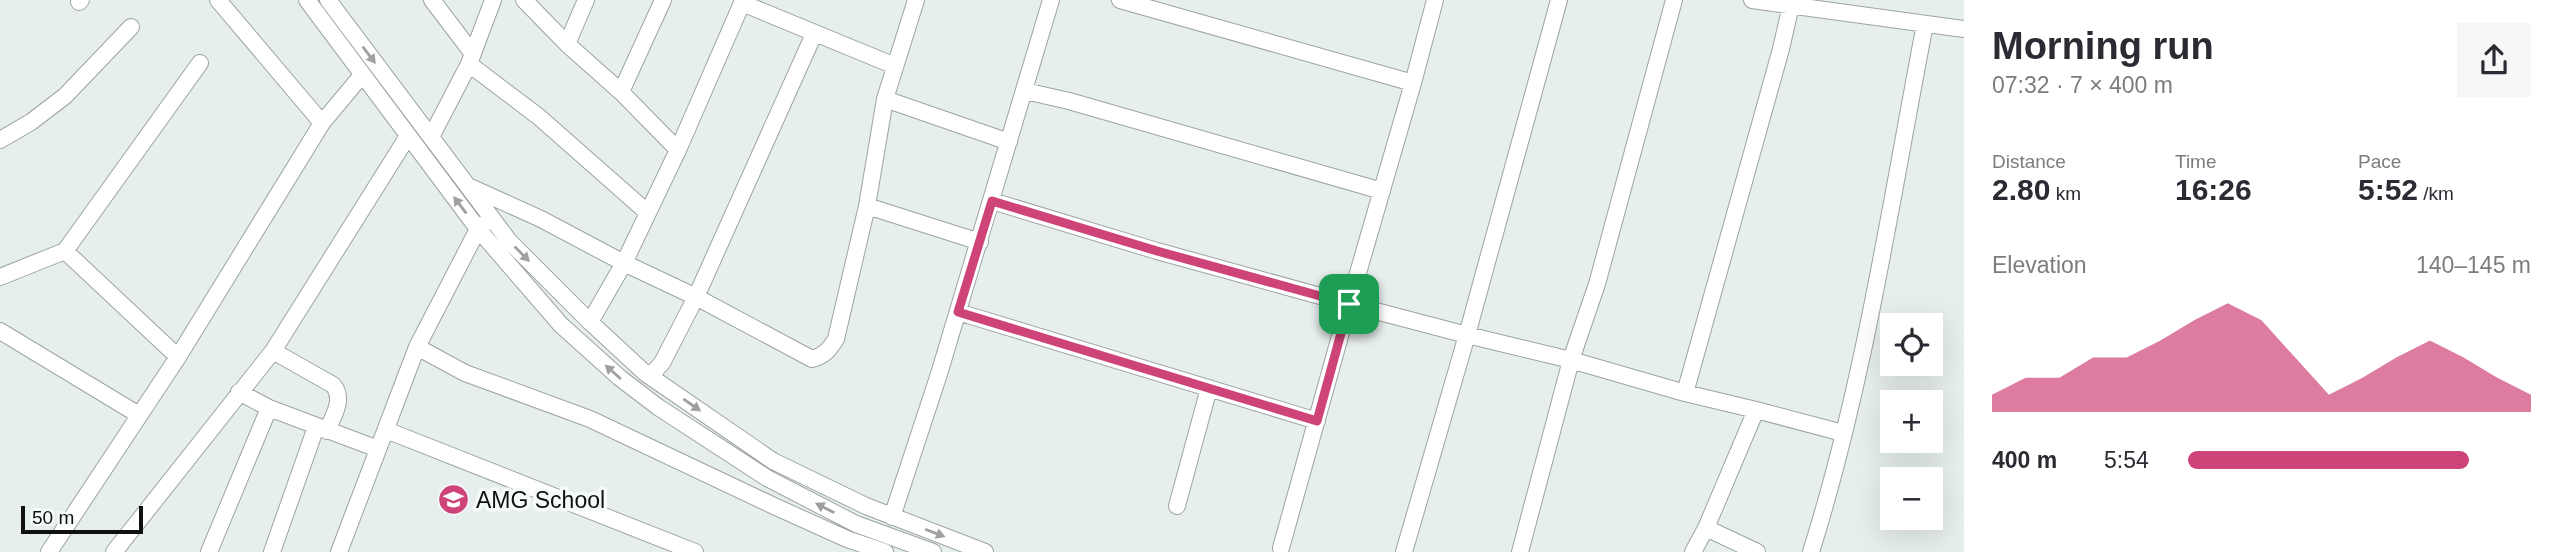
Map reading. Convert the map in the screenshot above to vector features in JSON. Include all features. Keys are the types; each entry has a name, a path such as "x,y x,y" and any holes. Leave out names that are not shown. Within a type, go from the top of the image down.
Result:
{"street":[{"path":"218,0 322,123"},
{"path":"307,0 408,136 484,224 561,325 620,378 658,407 767,478 856,524 933,552"},
{"path":"328,0 468,186 484,224 509,241 590,322 650,376 773,461 866,506 985,552"},
{"path":"432,0 471,59 648,213"},
{"path":"431,137 471,59 493,0"},
{"path":"524,0 678,150"},
{"path":"567,44 586,0"},
{"path":"621,92 663,0"},
{"path":"468,186 541,219 812,359 820,358 836,339 867,206 885,99 916,0"},
{"path":"892,517 980,242 1051,0"},
{"path":"1119,0 1413,83"},
{"path":"1281,548 1435,0"},
{"path":"1404,552 1559,0"},
{"path":"1520,552 1571,360 1597,284 1674,0"},
{"path":"1752,0 1964,29"},
{"path":"590,322 624,263 678,150 742,2 894,66"},
{"path":"1685,393 1791,5"},
{"path":"1811,552 1856,380 1925,24"},
{"path":"0,140 31,122 65,96 131,27"},
{"path":"650,376 662,363 696,297 814,34"},
{"path":"2,272 65,251 200,63"},
{"path":"49,552 177,357 322,123 362,75"},
{"path":"1025,91 1069,101 1382,191"},
{"path":"885,99 1009,142"},
{"path":"114,552 273,351 408,136"},
{"path":"992,201 1157,251 1349,304 1843,433"},
{"path":"867,206 980,242"},
{"path":"339,552 417,348 484,224"},
{"path":"65,251 177,357"},
{"path":"958,312 1317,421"},
{"path":"0,331 139,415"},
{"path":"417,348 465,373 590,419 847,539 885,552"},
{"path":"272,552 321,429 338,403 337,391 333,386 273,351"},
{"path":"1177,506 1209,388"},
{"path":"239,392 269,408 378,449"},
{"path":"209,552 269,408"},
{"path":"1693,552 1706,528 1756,410"},
{"path":"386,430 695,552"},
{"path":"836,552 847,539 866,506"},
{"path":"1706,528 1757,552"}],"place":[{"name":"AMG School","path":"453,500"}],"route":[{"path":"992,201 1157,251 1349,304 1317,421 958,312 992,201"}]}
